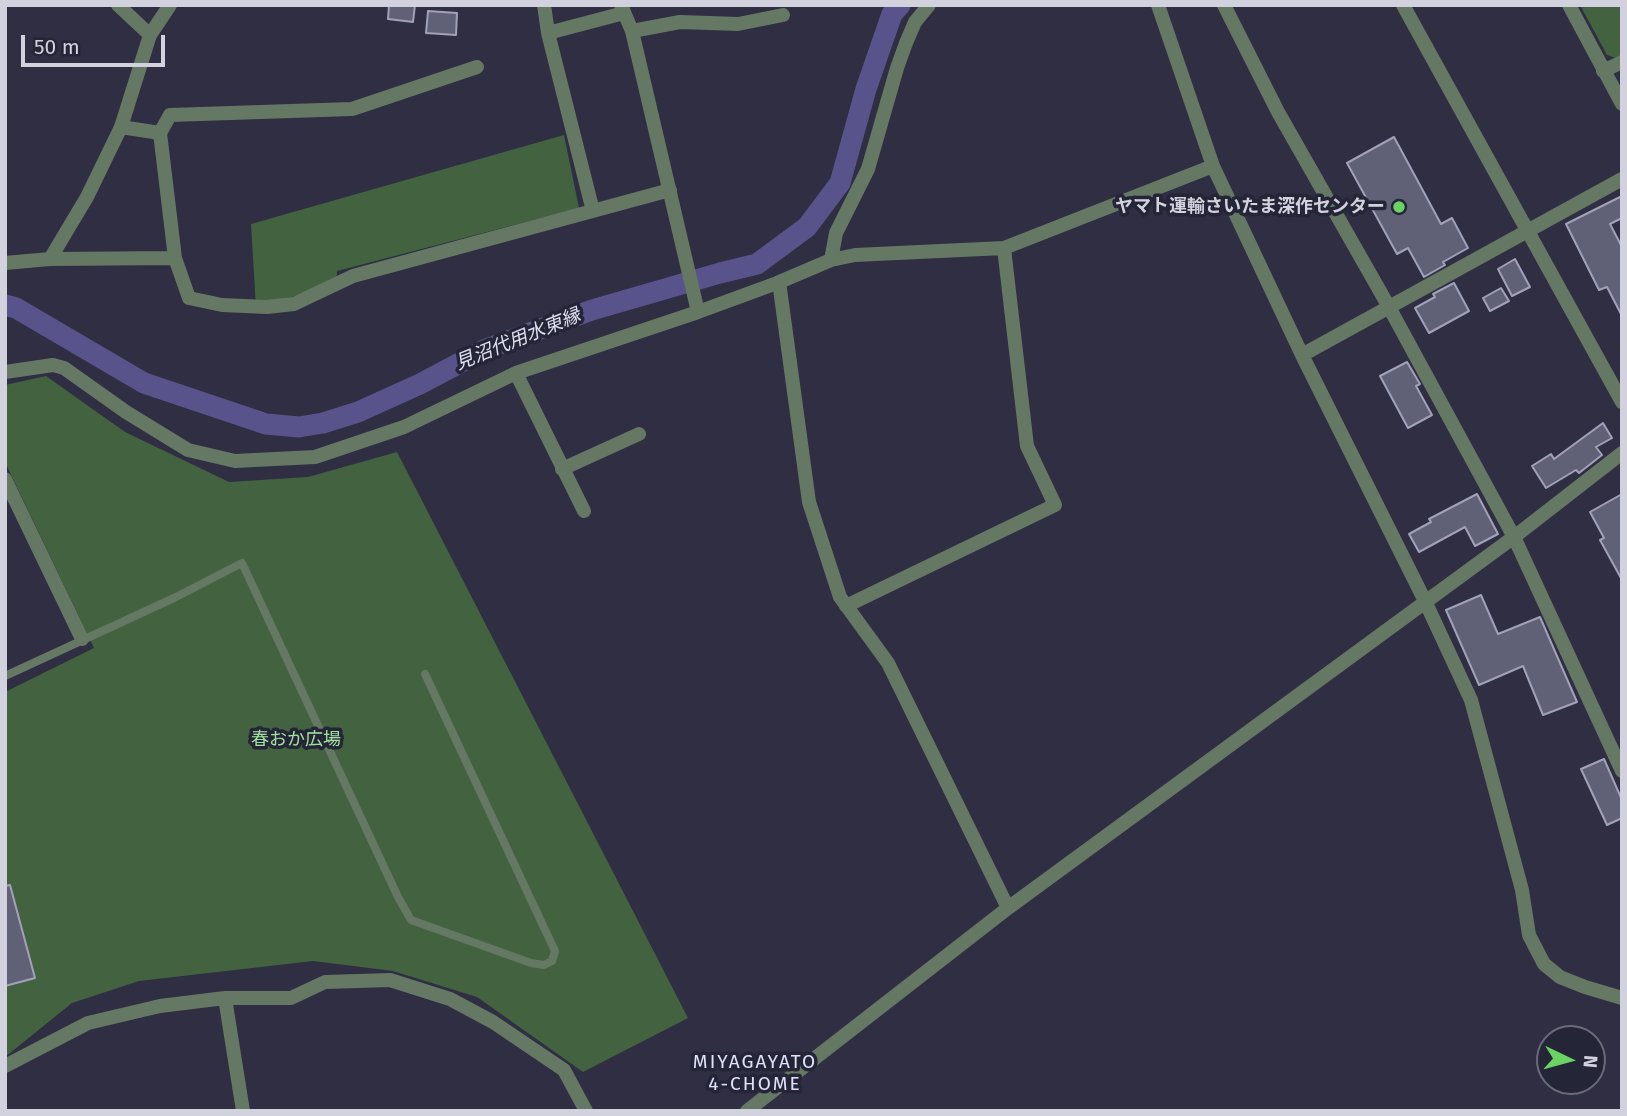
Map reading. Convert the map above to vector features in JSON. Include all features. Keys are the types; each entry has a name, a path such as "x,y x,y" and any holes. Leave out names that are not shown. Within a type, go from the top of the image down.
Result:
{"street":[{"path":"118,5 150,36"},
{"path":"50,259 87,197 121,127 150,36 170,5"},
{"path":"544,5 548,33 593,211"},
{"path":"831,260 836,233 868,169 906,43 915,22 929,5"},
{"path":"1158,5 1213,166 1471,700 1522,890 1530,935 1544,964 1560,977 1622,998"},
{"path":"1224,5 1278,112 1389,307 1514,537 1622,771"},
{"path":"1403,5 1622,402"},
{"path":"1569,5 1622,104"},
{"path":"548,33 622,9 632,31 696,306"},
{"path":"632,31 680,22 738,24 783,15"},
{"path":"1603,71 1622,62"},
{"path":"477,67 352,109 170,115 160,133 176,258 189,298 222,305 267,307 294,304 353,276 670,190"},
{"path":"121,127 160,133"},
{"path":"5,372 53,365 64,369 188,450 235,461 314,457 404,427 516,373 696,306 777,283 831,260 855,255 1004,248 1213,166"},
{"path":"1302,355 1622,179"},
{"path":"846,606 1055,505 1027,446 1004,248"},
{"path":"5,263 50,259 176,258"},
{"path":"777,283 780,289 809,502 840,597 888,663 1008,908"},
{"path":"516,373 583,511"},
{"path":"562,468 639,434"},
{"path":"747,1111 1008,908 1514,537 1622,453"},
{"path":"5,479 82,639"},
{"path":"5,1066 88,1023 160,1006 225,998 290,998 325,982 390,980 450,999 493,1022 564,1070 586,1111"},
{"path":"225,998 243,1111"}],"lane":[{"path":"5,676 174,598 242,563 411,920 531,963 544,965 552,961 555,951 425,674"}],"green space":[{"path":"1580,5 1622,5 1622,57 1619,59 1607,55"},
{"path":"564,135 579,208 337,271 336,283 256,308 251,224"},
{"name":"春おか広場","path":"46,376 125,432 229,482 308,477 397,452 688,1018 583,1072 477,997 393,971 313,961 139,981 72,1003 5,1057 5,692 94,648 5,462 5,385"}],"building":[{"path":"389,5 415,5 413,22 388,19"},
{"path":"428,11 457,13 456,35 426,33"},
{"path":"1394,137 1441,224 1452,218 1468,248 1424,277 1408,248 1397,254 1347,163"},
{"path":"1622,196 1622,218 1610,224 1622,247 1622,316 1607,287 1599,290 1566,224"},
{"path":"1515,259 1530,287 1512,296 1498,269"},
{"path":"1454,283 1469,311 1429,333 1415,308"},
{"path":"1501,288 1509,301 1490,311 1483,298"},
{"path":"1407,362 1420,384 1416,386 1432,415 1408,428 1380,376"},
{"path":"1603,423 1612,438 1596,447 1602,455 1579,473 1576,470 1546,488 1532,466 1551,454 1554,459"},
{"path":"1477,494 1498,534 1475,546 1465,527 1419,552 1409,534 1431,522 1429,519"},
{"path":"1622,494 1622,580 1600,540 1604,538 1590,512"},
{"path":"1481,595 1498,634 1540,617 1577,702 1543,715 1523,666 1479,685 1446,610"},
{"path":"1604,759 1622,800 1622,818 1607,825 1581,769"},
{"path":"10,885 35,978 5,986 5,886"}],"waterway":[{"name":"見沼代用水東縁","path":"5,305 16,308 144,383 266,424 299,427 358,412 420,384 486,349 592,310 757,264 807,227 840,183 866,89 892,14 900,5"}],"place":[{"name":"ヤマト運輸さいたま深作センター","path":"1399,207"}],"district":[{"name":"MIYAGAYATO 4-CHOME","path":"755,1074"}]}
